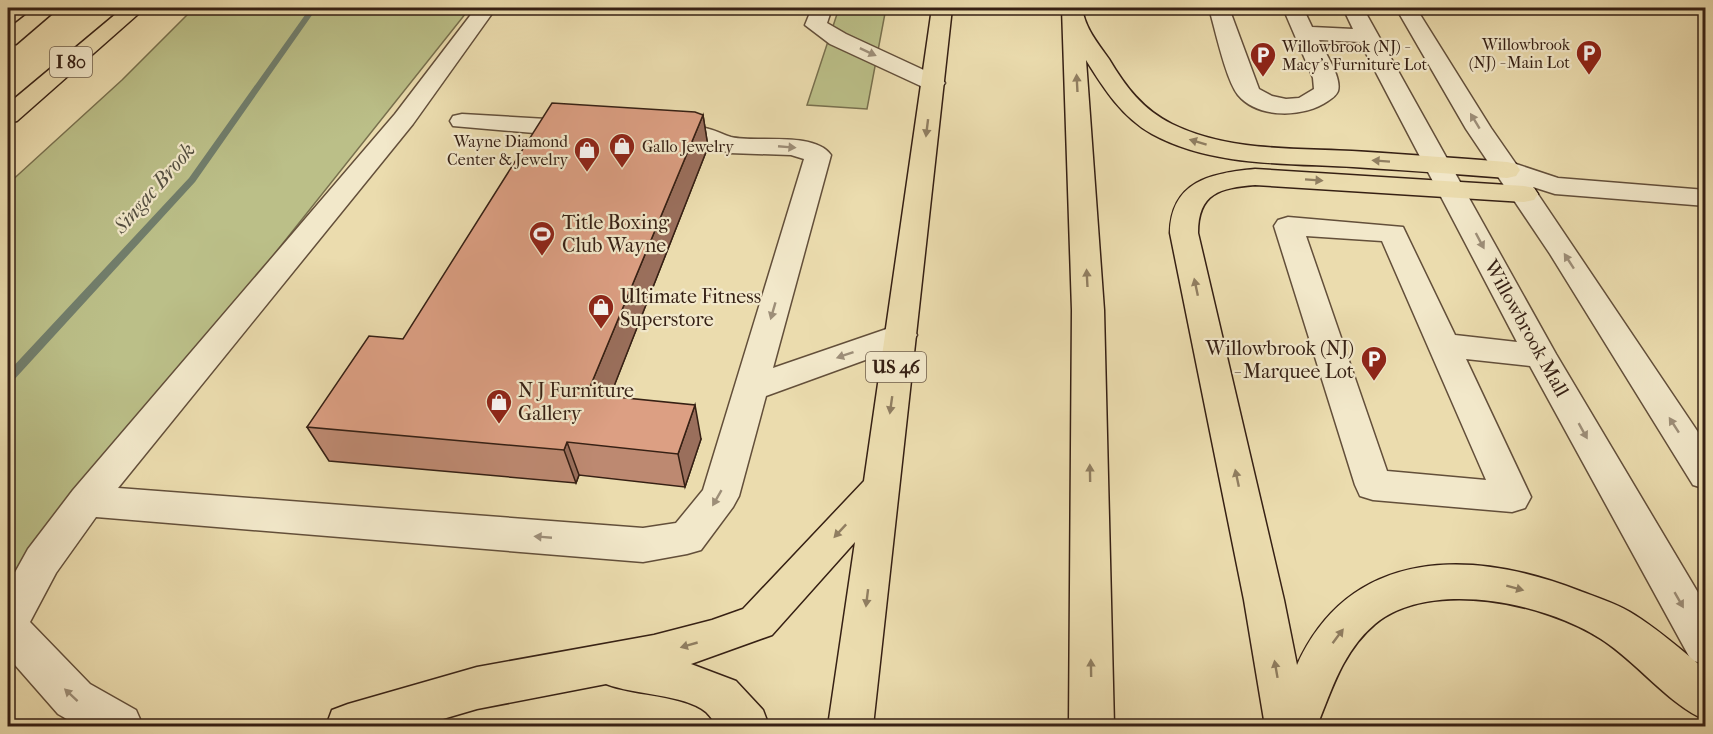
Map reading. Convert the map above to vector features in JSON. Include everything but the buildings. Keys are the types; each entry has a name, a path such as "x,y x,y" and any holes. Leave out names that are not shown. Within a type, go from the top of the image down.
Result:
{"highway":[{"path":"8,39 48,8"},
{"name":"I 80","path":"8,116 135,8"},
{"name":"US 46","path":"851,726 942,8"},
{"path":"1073,15 1127,103 1151,122 1187,139 1243,151 1446,177 1516,182"},
{"path":"1073,15 1088,310 1092,726"},
{"path":"1287,726 1264,600 1182,219 1186,207 1194,196 1206,188 1237,178 1446,177"},
{"path":"348,726 477,688 654,655 712,639 757,621 880,488"},
{"path":"1296,726 1317,672 1336,635 1367,605 1409,588 1452,581 1506,585 1548,597 1620,628 1706,699"},
{"path":"574,671 623,669 671,677 720,696 747,726"}],"street":[{"path":"120,726 74,699 8,626 42,561 86,501 404,119 486,8"},
{"path":"1219,8 1246,90 1253,99 1274,104 1301,105 1326,91 1325,78 1293,8"},
{"name":"Willowbrook Mall","path":"1353,8 1541,356 1706,646"},
{"path":"1406,8 1479,129 1516,182 1706,475"},
{"path":"819,16 838,39 933,83"},
{"path":"1303,33 1368,36"},
{"path":"86,501 643,545 687,538 720,496 818,155 793,147 729,145 704,135 462,121"},
{"path":"1516,182 1706,198"},
{"path":"1288,226 1393,233 1443,345 1512,497 1373,485 1288,226"},
{"path":"752,388 901,335"},
{"path":"1443,345 1541,356"}],"green space":[{"path":"194,8 470,8 8,589 8,184 122,80"},
{"path":"839,8 886,8 867,109 807,105"}],"waterway":[{"name":"Singac Brook","path":"8,379 192,180 313,8"}],"place":[{"name":"Willowbrook (NJ) - Main Lot","path":"1589,76"},
{"name":"Willowbrook (NJ) - Macy's Furniture Lot","path":"1263,78"},
{"name":"Gallo Jewelry","path":"622,169"},
{"name":"Wayne Diamond Center & Jewelry","path":"587,173"},
{"name":"Title Boxing Club Wayne","path":"542,257"},
{"name":"Ultimate Fitness Superstore","path":"601,330"},
{"name":"Willowbrook (NJ) - Marquee Lot","path":"1374,382"},
{"name":"N J Furniture Gallery","path":"499,425"}]}
